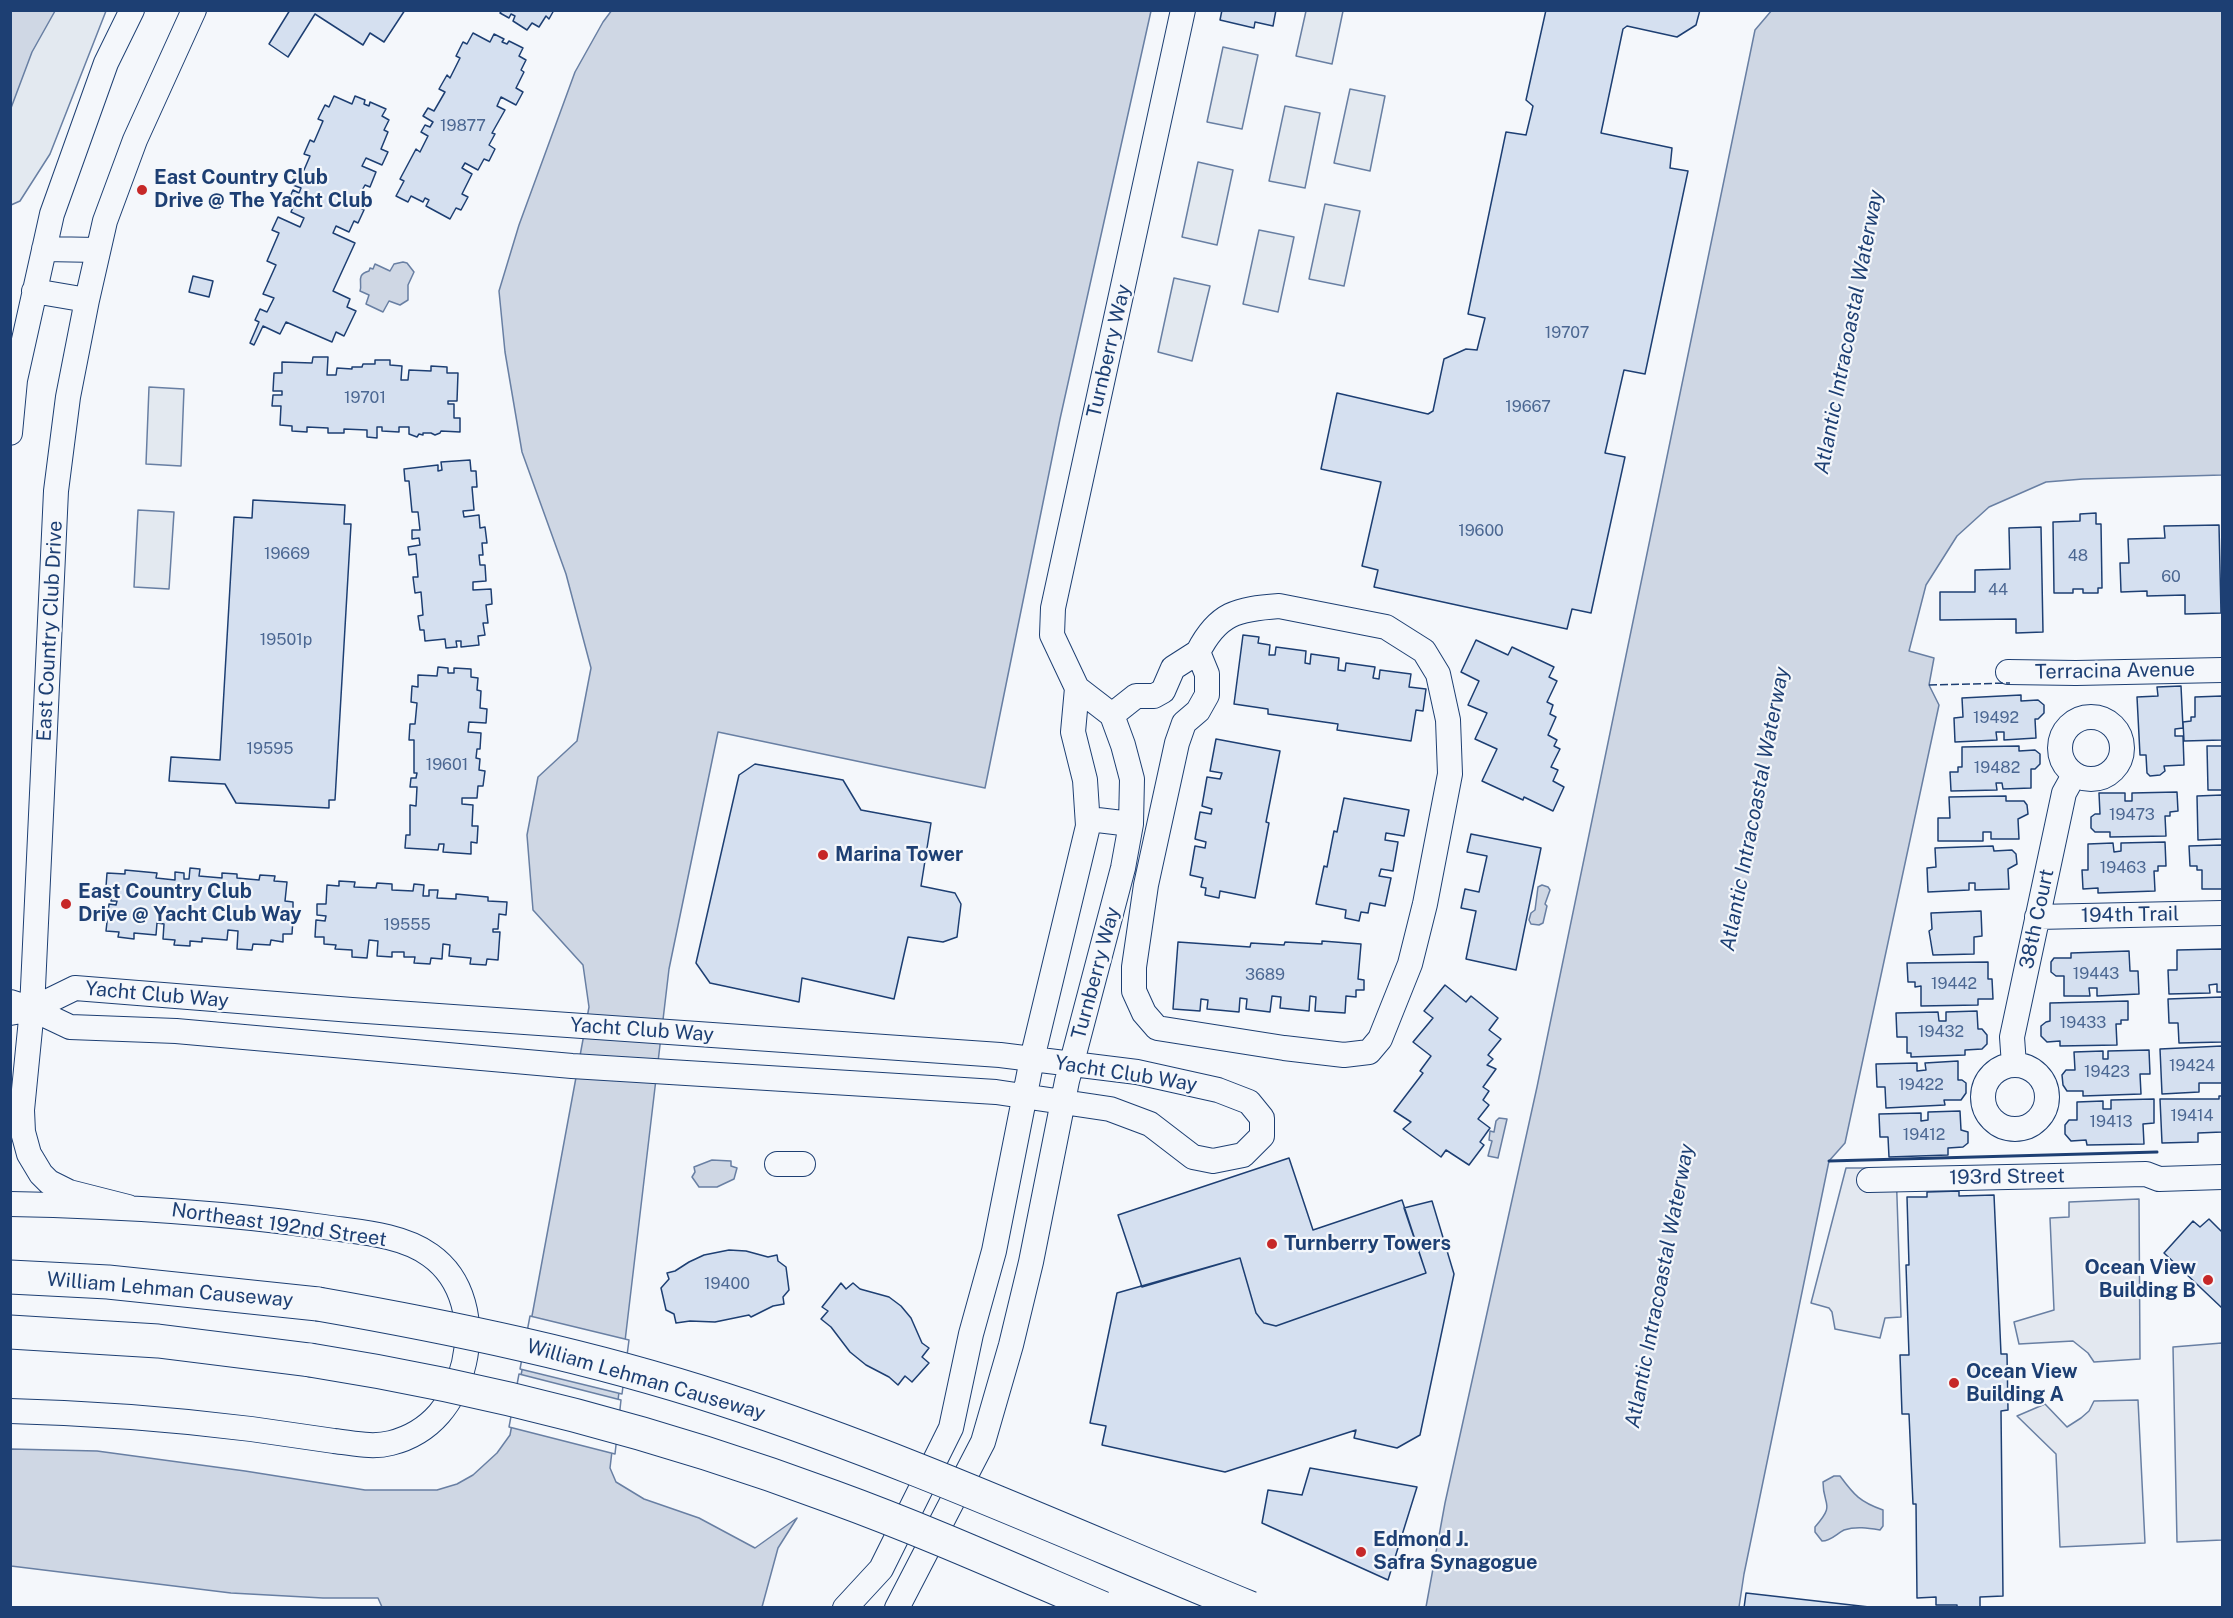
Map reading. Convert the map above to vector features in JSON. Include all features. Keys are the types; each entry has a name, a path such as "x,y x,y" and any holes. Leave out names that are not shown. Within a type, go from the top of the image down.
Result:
{"highway":[{"name":"William Lehman Causeway","path":"10,1277 108,1282 318,1305 411,1320 530,1346 720,1398 872,1451 1250,1608"},
{"path":"10,1332 158,1341 310,1360 492,1395 568,1414 692,1450 861,1508 1102,1608"}],"street":[{"path":"10,433 15,380 52,214 106,63 132,10"},
{"name":"East Country Club Drive","path":"128,1207 60,1189 41,1174 29,1154 23,1132 18,1008 56,491 68,397 105,221 135,140 194,10"},
{"name":"Turnberry Way","path":"897,1608 983,1442 1011,1345 1031,1262 1063,1102 1123,868 1131,824 1132,779 1112,716 1077,688 1052,635 1053,608 1183,10"},
{"path":"44,249 98,250"},
{"path":"34,291 87,300"},
{"path":"1112,716 1136,696 1154,696 1163,691 1173,668 1198,652 1208,633 1228,615 1254,608 1279,606 1386,627 1424,651 1438,675 1441,686 1448,720 1450,774 1425,904 1410,964 1380,1039 1369,1052 1344,1055 1157,1028 1144,1013 1134,991 1134,967 1146,885 1177,744 1184,723 1198,711 1207,695 1207,674 1198,652"},
{"name":"Terracina Avenue","path":"2008,672 2223,670"},
{"name":"Turnberry Way","path":"845,1608 881,1569 951,1428 971,1334 994,1251 1032,1059 1089,819 1085,780 1073,732 1077,688"},
{"name":"38th Court","path":"2014,1065 2012,1037 2064,794 2074,775"},
{"path":"1089,819 1131,824"},
{"name":"194th Trail","path":"2037,917 2223,913"},
{"name":"Yacht Club Way","path":"75,988 1000,1055 1137,1072 1218,1090 1249,1102 1262,1118 1262,1136 1243,1155 1213,1161 1193,1157 1150,1124 1110,1109 996,1092 655,1072 188,1032 70,1027 18,1008 75,988"},
{"name":"193rd Street","path":"2146,1174 2158,1163 2223,1161"},
{"path":"777,1164 803,1164"},
{"name":"193rd Street","path":"1869,1180 2146,1174 2159,1179 2223,1177"},
{"name":"Northeast 192nd Street","path":"10,1204 128,1207 258,1219 393,1239 428,1253 438,1261 458,1286 466,1320 465,1360 448,1403 434,1422 414,1435 379,1446 187,1422 64,1412 10,1411"},
{"path":"994,1251 1031,1262"},
{"path":"951,1428 983,1442"},
{"path":"881,1569 909,1586"}],"shaded area":[{"path":"11,11 106,11 50,154 20,201 11,205"},
{"path":"1306,11 1343,11 1332,64 1296,56"},
{"path":"1223,47 1258,55 1242,129 1207,122"},
{"path":"1350,89 1385,96 1370,171 1334,163"},
{"path":"1285,106 1320,113 1305,188 1269,181"},
{"path":"1198,162 1233,170 1217,245 1182,237"},
{"path":"1325,204 1360,211 1344,286 1309,279"},
{"path":"1259,230 1294,237 1278,312 1243,304"},
{"path":"1174,278 1210,286 1192,361 1158,352"},
{"path":"149,387 184,389 181,466 146,464"},
{"path":"138,510 174,512 169,589 134,587"},
{"path":"1846,1168 1896,1168 1901,1317 1885,1318 1880,1338 1835,1329 1829,1308 1811,1303"},
{"path":"2139,1199 2140,1359 2094,1362 2088,1353 2073,1341 2019,1344 2014,1322 2054,1310 2050,1218 2069,1217 2069,1202"},
{"path":"2222,1343 2222,1540 2177,1542 2173,1347"},
{"path":"2138,1400 2145,1543 2060,1547 2056,1454 2017,1416 2045,1404 2067,1427 2089,1411 2094,1401"}],"water":[{"path":"11,10 55,11 32,52 11,108"},
{"path":"612,10 1151,11 1060,419 985,788 718,732 669,969 610,1468 616,1482 644,1499 699,1518 755,1548 797,1518 778,1548 762,1607 382,1607 378,1598 323,1598 231,1593 11,1566 11,1449 97,1451 365,1490 437,1490 457,1484 473,1475 497,1453 510,1435 589,1007 583,965 533,910 527,835 538,777 577,741 591,668 566,574 522,452 505,352 499,291 519,225 575,72"},
{"name":"Atlantic Intracoastal Waterway","path":"1772,10 2222,11 2222,475 2046,482 1989,507 1957,536 1926,585 1909,651 1934,658 1929,685 1939,705 1845,1143 1829,1161 1739,1607 1426,1607 1445,1503 1537,1087 1755,30"},
{"path":"407,263 414,272 408,285 408,300 400,305 389,301 383,312 366,304 369,295 360,291 362,275 370,268 373,269 375,264 390,271 394,264"},
{"path":"1542,885 1550,890 1545,904 1547,906 1543,923 1531,924 1529,920 1531,913 1535,910 1538,887"},
{"path":"1499,1118 1507,1119 1498,1158 1488,1156 1492,1141 1489,1140 1490,1131 1494,1132 1496,1121"},
{"path":"712,1160 731,1161 731,1166 737,1168 734,1179 717,1187 699,1187 692,1177 695,1172 694,1167"},
{"path":"1834,1476 1840,1476 1863,1501 1883,1510 1883,1526 1880,1530 1848,1529 1822,1541 1815,1532 1815,1527 1827,1509 1823,1482"}],"pier":[{"path":"530,1316 629,1340 622,1394 520,1369"},
{"path":"519,1374 621,1400 615,1454 509,1427"}],"building":[{"path":"290,10 405,10 384,42 370,33 363,45 315,14 288,57 269,44"},
{"path":"502,10 554,10 549,19 546,16 539,27 532,23 527,30 513,21 515,16 511,14 509,18 500,13"},
{"path":"1222,10 1276,10 1273,26 1255,22 1254,28 1220,20"},
{"path":"1546,10 1700,10 1696,25 1677,37 1627,26 1623,29 1601,133 1672,148 1670,168 1688,171 1645,374 1624,370 1605,453 1625,457 1591,613 1572,609 1567,629 1374,587 1378,570 1362,566 1381,482 1321,469 1337,393 1428,414 1433,411 1444,359 1466,349 1477,350 1485,318 1468,314 1506,132 1526,135 1533,106 1526,100"},
{"path":"473,33 490,42 494,34 504,39 502,42 507,44 509,41 523,48 519,56 526,60 521,70 524,72 516,88 523,92 516,105 501,97 497,106 505,110 492,133 495,134 489,145 495,149 489,161 484,159 478,170 465,163 462,168 472,174 462,194 468,197 461,210 456,208 450,219 426,206 429,200 425,198 423,202 411,196 408,202 396,196 404,181 400,179 416,149 420,152 428,136 421,132 425,125 430,127 433,122 423,116 428,108 434,111 445,92 439,89 447,75 450,78 460,58 456,56 463,42 467,44"},
{"path":"334,96 352,104 355,96 365,100 364,104 369,106 370,102 386,109 382,116 389,120 384,130 388,132 381,149 388,152 382,165 366,158 362,166 376,172 370,187 365,185 360,194 364,196 359,207 364,210 358,223 354,221 349,232 336,226 333,233 355,243 333,291 350,299 347,307 356,311 344,336 336,332 332,342 286,322 280,334 263,326 254,345 250,343 259,322 255,320 260,309 267,312 274,298 263,294 276,265 267,261 279,233 272,230 278,217 300,227 304,218 291,212 295,202 289,199 293,190 299,193 301,188 290,184 294,175 301,177 310,156 304,154 310,140 314,142 323,121 318,119 325,105 329,107"},
{"path":"193,276 213,281 209,297 189,292"},
{"path":"313,357 328,357 327,375 336,375 337,368 352,369 352,367 362,367 363,364 375,364 375,360 390,360 390,365 402,366 401,380 408,380 409,370 431,371 431,366 447,367 447,373 458,373 457,401 448,401 448,404 454,404 454,418 460,418 460,432 441,431 435,435 423,433 417,437 409,434 409,427 399,427 399,432 382,431 382,427 377,427 377,438 367,437 367,430 344,429 344,433 328,433 328,428 307,427 307,432 292,431 292,426 280,425 281,406 272,406 273,395 282,395 282,391 273,391 274,373 282,373 282,362 312,363"},
{"path":"470,460 471,471 476,471 477,487 472,487 474,510 463,511 464,517 479,515 480,528 485,527 487,543 482,543 483,555 479,555 480,565 485,565 486,581 473,582 473,590 491,589 492,604 486,605 488,623 483,623 485,635 478,636 479,645 461,647 461,641 456,641 457,647 446,648 445,639 425,641 424,630 420,630 418,616 423,615 421,592 415,593 413,577 418,577 416,554 409,555 408,547 420,545 419,538 412,539 412,530 420,530 418,512 412,512 409,481 405,481 404,469 438,465 438,471 442,470 441,462"},
{"path":"253,500 345,505 344,524 351,524 335,800 329,800 329,808 236,803 225,784 169,781 171,757 220,760 234,517 252,518"},
{"path":"2096,513 2096,524 2101,524 2102,588 2098,588 2098,593 2083,593 2083,589 2073,589 2073,593 2054,593 2053,522 2080,521 2080,514"},
{"path":"2219,525 2221,613 2185,614 2185,595 2147,596 2147,591 2121,592 2120,563 2129,563 2128,539 2165,538 2164,526"},
{"path":"2041,527 2043,632 2016,633 2016,619 1940,620 1940,592 1975,592 1975,570 2010,569 2009,528"},
{"path":"1243,635 1259,637 1258,643 1270,645 1269,655 1275,655 1276,647 1306,651 1305,663 1310,664 1311,654 1339,658 1338,670 1345,671 1346,663 1375,667 1373,678 1379,679 1380,670 1411,674 1409,687 1426,689 1423,711 1416,710 1411,741 1337,730 1338,724 1268,714 1268,709 1234,704"},
{"path":"1476,640 1508,655 1512,647 1554,667 1549,677 1557,681 1547,702 1553,705 1550,714 1556,717 1548,735 1557,740 1554,746 1560,749 1551,767 1558,770 1553,781 1564,787 1553,811 1482,781 1497,749 1475,739 1487,713 1468,705 1479,681 1461,672"},
{"path":"438,667 448,668 448,673 454,673 454,668 471,669 471,677 478,678 477,690 481,691 480,708 487,709 486,723 469,722 468,732 481,733 480,749 477,749 476,758 480,759 479,770 485,771 483,786 478,786 477,798 462,798 462,804 473,805 472,826 478,826 477,843 471,842 471,854 443,852 444,844 439,844 438,850 405,848 406,835 410,835 410,805 416,806 417,787 410,787 411,778 416,778 417,773 414,773 414,740 409,740 410,724 415,724 417,703 411,702 412,686 418,687 418,675 437,676"},
{"path":"2181,686 2183,728 2175,729 2175,736 2183,736 2184,765 2164,766 2165,771 2160,775 2150,776 2147,773 2146,755 2140,755 2137,697 2158,696 2157,687"},
{"path":"2021,695 2021,701 2038,700 2044,705 2044,713 2035,719 2036,738 2004,740 2004,732 1996,732 1997,740 1955,742 1954,718 1963,717 1962,698"},
{"path":"2222,696 2222,740 2184,741 2183,722 2191,721 2191,717 2195,717 2195,697"},
{"path":"1216,739 1280,751 1266,822 1269,823 1255,898 1220,891 1219,898 1205,895 1206,888 1201,887 1203,878 1190,875 1195,846 1205,848 1206,842 1195,839 1200,812 1211,814 1212,809 1202,806 1207,777 1220,779 1222,773 1210,771"},
{"path":"2019,746 2019,751 2035,750 2040,754 2040,764 2035,769 2031,769 2031,788 2003,789 2002,783 1996,783 1997,790 1951,791 1950,772 1958,772 1958,767 1962,767 1962,747"},
{"path":"2207,746 2222,746 2222,790 2208,790"},
{"name":"Marina Tower","path":"755,764 843,780 861,810 931,823 921,886 955,893 961,904 957,937 943,942 908,937 894,999 802,978 799,1002 710,983 696,963 739,775"},
{"path":"2177,792 2178,811 2170,812 2170,816 2165,816 2166,836 2110,837 2110,832 2095,832 2091,828 2091,817 2100,814 2099,793 2125,793 2125,801 2132,801 2132,793"},
{"path":"2222,795 2222,839 2198,840 2197,796"},
{"path":"2006,796 2006,801 2024,801 2027,805 2028,814 2018,819 2019,839 1991,839 1991,832 1983,832 1983,841 1938,841 1938,818 1950,818 1949,797"},
{"path":"1344,798 1409,810 1404,836 1386,833 1385,840 1398,842 1393,871 1381,869 1379,876 1391,878 1385,906 1370,903 1368,913 1361,912 1359,921 1345,918 1346,910 1316,904 1324,866 1327,867 1334,831 1337,832"},
{"path":"1471,834 1541,848 1516,970 1466,959 1476,911 1461,908 1465,889 1479,892 1487,856 1467,852"},
{"path":"2165,842 2166,866 2158,866 2158,871 2154,871 2155,891 2098,893 2098,888 2083,889 2082,870 2088,870 2088,844 2113,843 2114,852 2121,851 2121,843"},
{"path":"2222,845 2222,889 2202,889 2202,870 2197,870 2197,866 2190,866 2189,846"},
{"path":"1993,846 1994,851 2012,850 2016,854 2017,864 2008,869 2009,889 1975,890 1975,883 1969,883 1969,890 1928,892 1927,868 1936,867 1935,848"},
{"path":"190,868 200,869 199,876 222,878 222,873 237,874 237,878 259,880 260,875 275,876 274,881 287,882 285,901 293,902 293,913 284,913 284,917 293,918 292,934 283,934 283,942 271,940 270,945 253,944 252,950 237,949 238,931 228,930 227,940 202,938 202,942 190,941 190,946 174,945 175,940 163,939 164,924 157,923 156,935 134,933 134,939 118,937 119,932 106,931 109,904 116,905 117,901 111,901 112,887 106,887 107,873 125,874 125,870 157,873 156,878 175,880 175,872 184,873 184,879 189,879"},
{"path":"339,881 355,882 354,887 376,888 377,883 392,884 392,890 413,891 414,884 424,885 423,896 429,896 429,890 438,890 437,898 456,899 456,894 488,897 488,901 507,902 506,915 499,914 498,929 493,929 493,932 500,932 498,960 487,959 486,965 470,964 471,958 449,956 450,945 443,944 442,959 431,958 430,964 414,963 415,957 404,957 404,952 392,952 392,957 377,956 378,941 369,940 367,958 352,957 352,950 335,949 336,945 324,944 324,937 315,937 316,920 325,921 326,916 317,915 317,904 326,904 327,885 339,886"},
{"path":"1981,911 1982,936 1974,937 1974,954 1933,955 1929,931 1932,929 1931,913"},
{"path":"1322,941 1361,944 1358,979 1364,980 1364,990 1356,990 1356,997 1346,996 1345,1013 1315,1011 1316,997 1310,996 1309,1011 1280,1008 1281,997 1272,996 1270,1012 1246,1009 1247,999 1240,998 1239,1012 1207,1009 1208,1000 1201,999 1200,1011 1173,1009 1178,942 1250,947 1251,943 1322,944"},
{"path":"2222,949 2222,992 2217,992 2217,984 2209,985 2210,993 2169,994 2168,970 2177,970 2177,950"},
{"path":"2129,951 2130,971 2138,971 2139,994 2097,996 2097,988 2089,988 2090,996 2064,996 2064,976 2056,976 2051,972 2051,962 2054,958 2071,958 2071,953"},
{"path":"1988,962 1988,979 1992,979 1993,999 1978,999 1978,1005 1921,1006 1921,986 1915,987 1915,982 1908,982 1907,963"},
{"path":"1445,985 1466,1002 1471,996 1498,1018 1489,1030 1501,1039 1488,1055 1493,1059 1487,1065 1496,1069 1483,1087 1489,1091 1483,1100 1489,1105 1478,1119 1490,1128 1480,1142 1484,1145 1469,1165 1446,1150 1441,1157 1403,1129 1411,1122 1394,1111 1423,1073 1420,1071 1431,1056 1413,1042 1433,1018 1424,1011"},
{"path":"2222,997 2222,1042 2179,1043 2178,1023 2169,1023 2168,999"},
{"path":"2128,1001 2128,1020 2121,1020 2121,1024 2116,1024 2117,1045 2060,1046 2060,1041 2047,1042 2041,1036 2041,1026 2050,1021 2050,1003"},
{"path":"1977,1011 1978,1029 1982,1029 1987,1035 1987,1044 1982,1049 1965,1050 1965,1055 1911,1057 1911,1053 1907,1053 1907,1037 1897,1037 1896,1013 1938,1012 1939,1021 1946,1021 1946,1012"},
{"path":"2222,1046 2222,1083 2199,1083 2199,1092 2162,1094 2160,1049"},
{"path":"2149,1050 2150,1074 2140,1074 2141,1094 2083,1096 2083,1091 2067,1091 2063,1085 2062,1075 2066,1070 2075,1070 2074,1052 2103,1051 2103,1059 2108,1059 2108,1051"},
{"path":"1958,1061 1958,1080 1966,1083 1966,1093 1961,1100 1944,1100 1945,1105 1886,1108 1885,1087 1877,1087 1876,1064 1917,1063 1917,1071 1926,1070 1925,1063"},
{"path":"2219,1096 2222,1096 2222,1132 2198,1133 2198,1142 2162,1143 2160,1099 2219,1099"},
{"path":"2154,1099 2154,1123 2143,1124 2144,1144 2087,1145 2086,1140 2071,1141 2065,1134 2065,1125 2069,1120 2077,1120 2077,1102 2103,1101 2103,1109 2111,1109 2111,1100"},
{"path":"1960,1111 1961,1130 1968,1132 1968,1143 1963,1147 1948,1148 1948,1155 1889,1157 1888,1137 1880,1137 1879,1114 1921,1113 1921,1121 1928,1120 1928,1112"},
{"name":"Turnberry Towers","path":"1289,1158 1313,1230 1402,1200 1426,1273 1276,1326 1264,1323 1256,1313 1240,1258 1142,1287 1118,1215"},
{"name":"Ocean View Building A","path":"1959,1191 1959,1196 1994,1195 2001,1354 2007,1354 2008,1410 2001,1411 2003,1596 1980,1597 1980,1607 1973,1608 1936,1605 1936,1597 1917,1598 1916,1504 1913,1504 1909,1414 1902,1414 1900,1355 1909,1355 1906,1265 1909,1265 1907,1197 1927,1197 1927,1192"},
{"path":"1432,1201 1454,1274 1420,1435 1397,1448 1354,1438 1356,1430 1225,1472 1102,1445 1106,1426 1090,1423 1117,1293 1240,1258 1256,1313 1264,1323 1276,1326 1426,1273 1404,1208"},
{"name":"Ocean View Building B","path":"2209,1219 2222,1230 2222,1308 2164,1253 2193,1221 2200,1227"},
{"path":"729,1250 746,1251 768,1257 777,1255 778,1261 786,1267 789,1290 783,1297 784,1304 773,1306 751,1317 749,1315 715,1322 676,1323 674,1314 666,1310 661,1288 669,1279 667,1273 704,1255"},
{"path":"841,1283 846,1289 853,1283 860,1289 889,1297 911,1318 922,1343 929,1348 922,1357 929,1363 912,1382 905,1376 898,1385 889,1377 866,1365 850,1352 831,1327 821,1319 828,1311 822,1307"},
{"name":"Edmond J. Safra Synagogue","path":"1310,1468 1417,1487 1388,1580 1262,1523 1268,1490 1302,1495"},
{"path":"1746,1593 1878,1608 1744,1608"}],"fence":[{"path":"1929,685 2010,683"}],"wall":[{"path":"1829,1161 2157,1152"}],"place":[{"name":"East Country Club Drive @ The Yacht Club","path":"142,190"},
{"name":"Marina Tower","path":"823,855"},
{"name":"East Country Club Drive @ Yacht Club Way","path":"66,904"},
{"name":"Turnberry Towers","path":"1272,1244"},
{"name":"Ocean View Building B","path":"2208,1280"},
{"name":"Ocean View Building A","path":"1954,1383"},
{"name":"Edmond J. Safra Synagogue","path":"1361,1552"}]}
